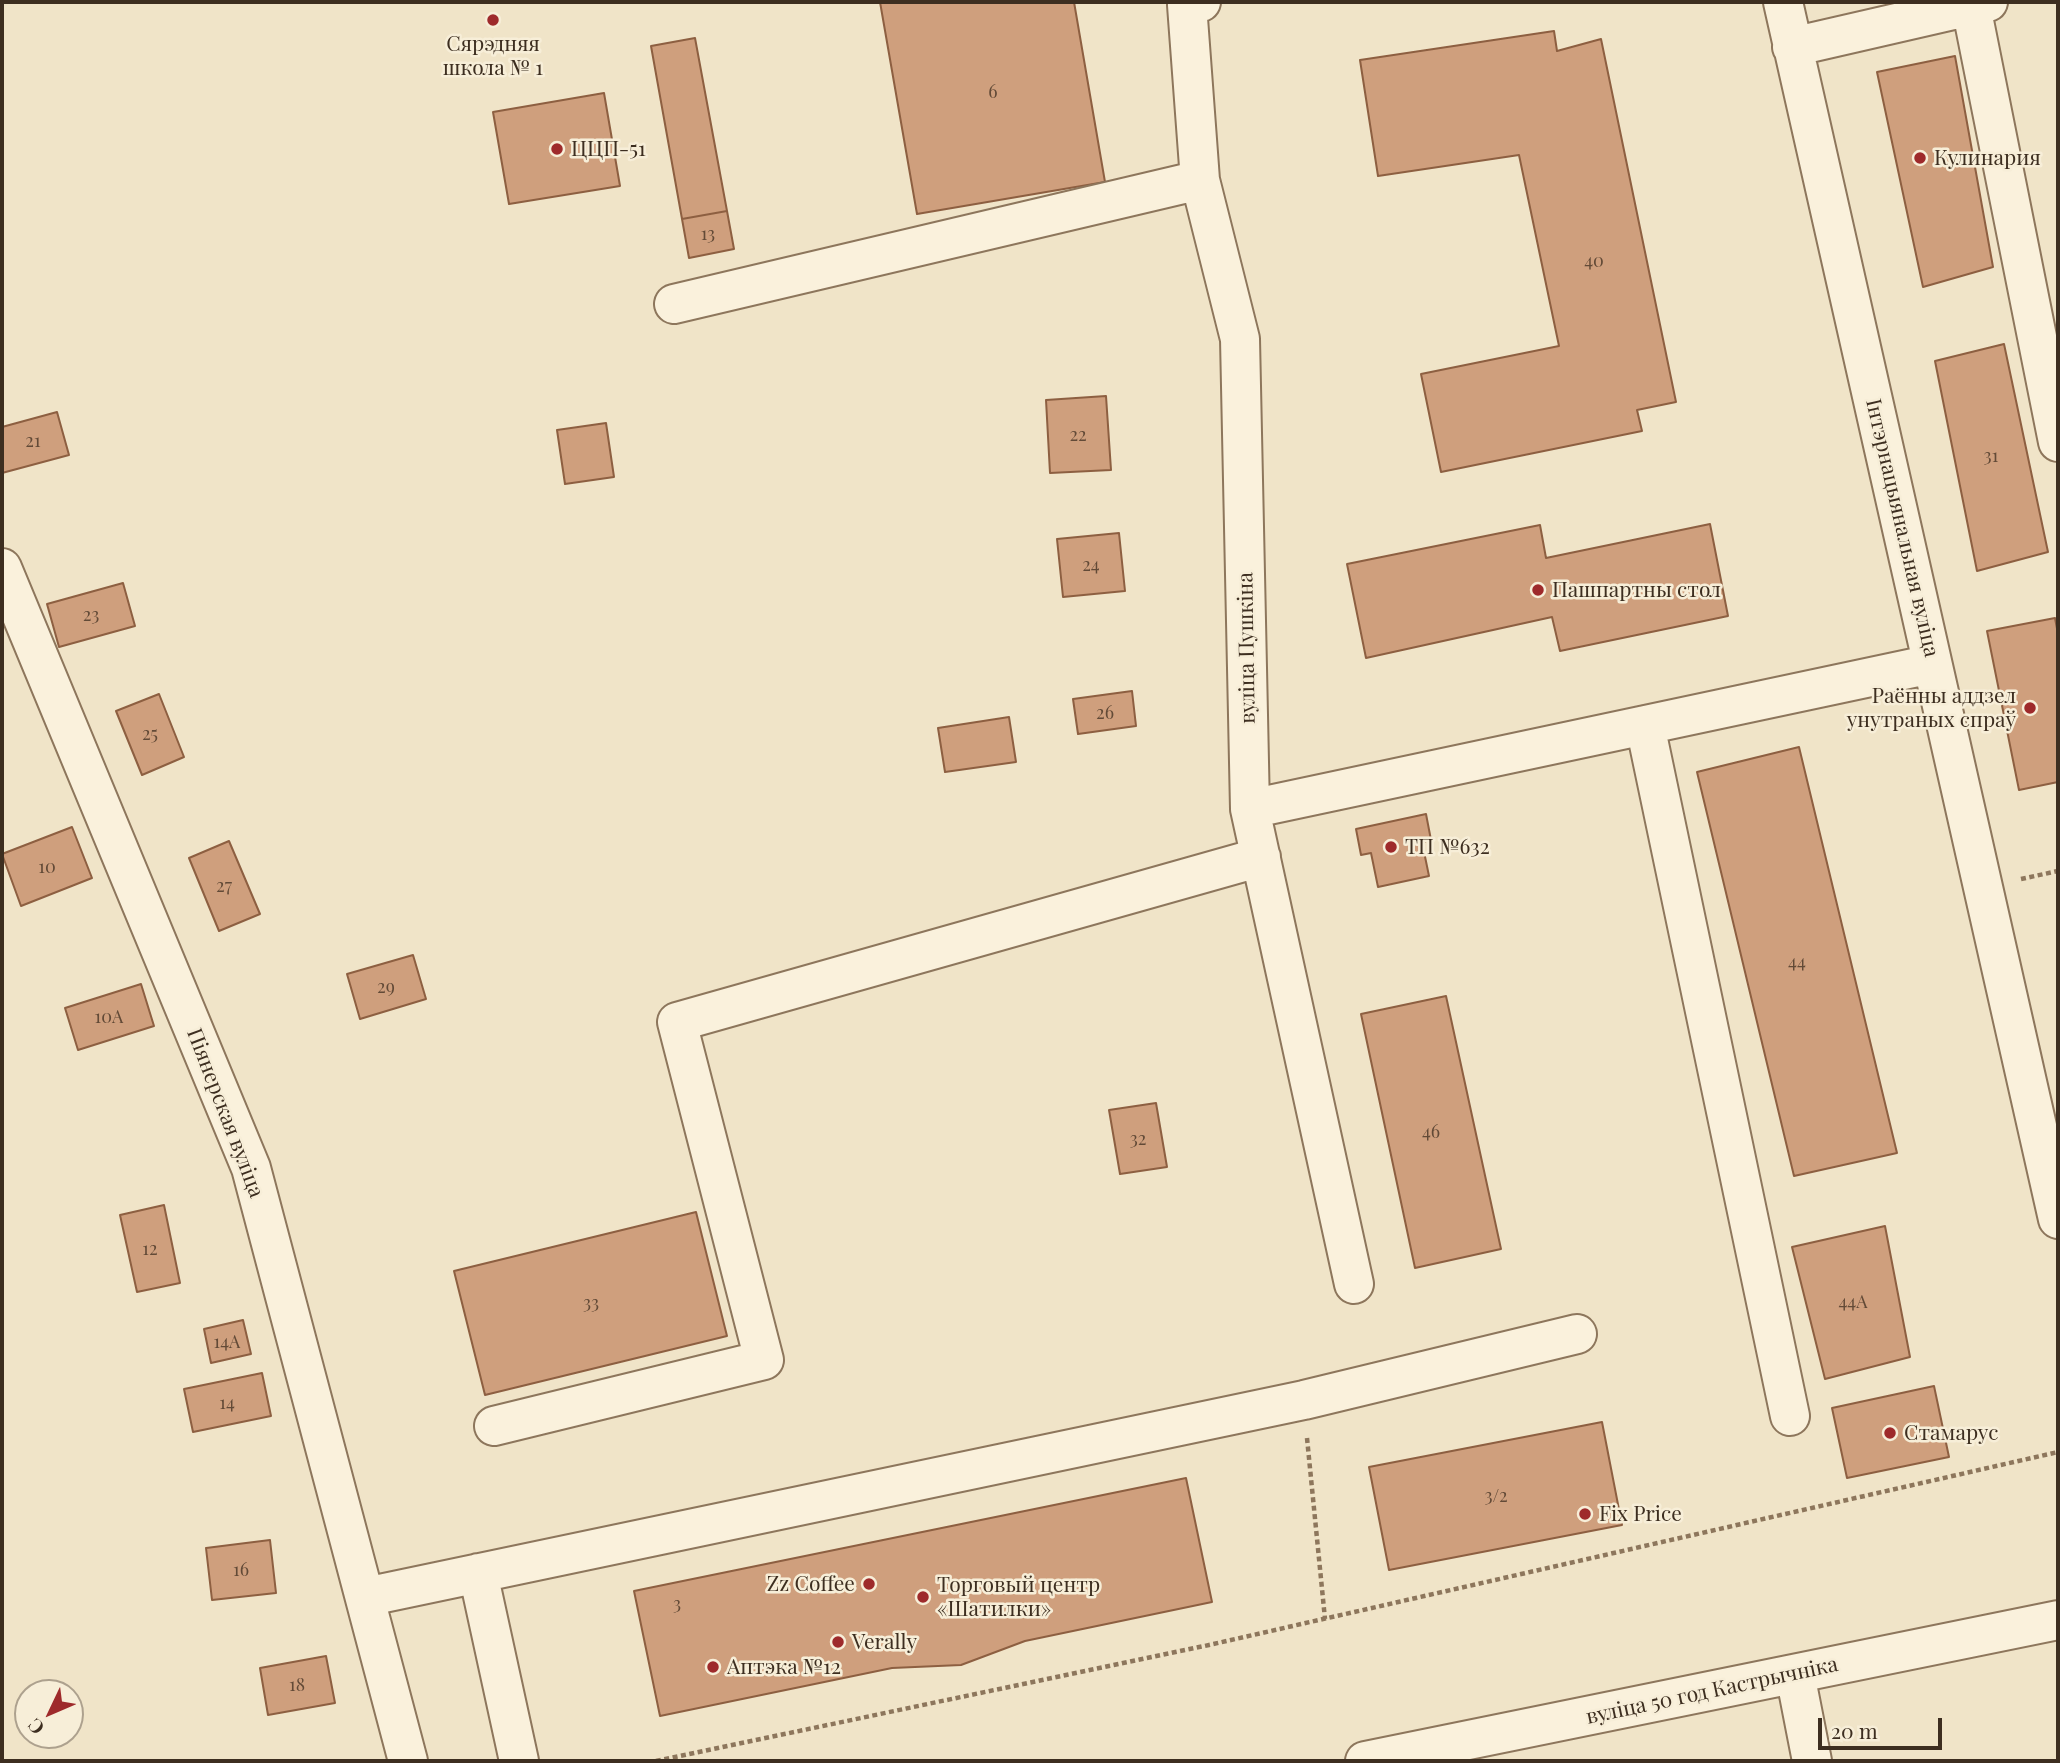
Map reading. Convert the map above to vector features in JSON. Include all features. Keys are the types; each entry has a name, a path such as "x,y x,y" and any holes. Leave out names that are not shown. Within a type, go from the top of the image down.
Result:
{"street":[{"name":"Інтэрнацыянальная вуліца","path":"1783,2 2058,1219"},
{"name":"вуліца Пушкіна","path":"1194,4 1200,180 1240,339 1251,808 1354,1284"},
{"path":"1792,47 1979,4 2058,442"},
{"path":"674,303 1200,180"},
{"name":"Піянерская вуліца","path":"2,568 251,1168 408,1761"},
{"path":"1251,808 1932,664"},
{"path":"1645,725 1790,1416"},
{"path":"494,1426 764,1360 677,1022 1261,858"},
{"path":"365,1597 1304,1400 1577,1334"},
{"path":"478,1573 519,1761"},
{"name":"вуліца 50 год Кастрычніка","path":"1365,1761 2058,1620"},
{"path":"1795,1674 1812,1761"}],"path":[{"path":"1304,1400 1325,1619"},
{"path":"656,1761 1209,1645 2058,1452"}],"building":[{"path":"880,2 1074,2 1105,182 917,214"},
{"path":"1554,31 1557,51 1601,39 1676,402 1637,410 1642,431 1441,472 1421,374 1559,346 1519,155 1378,176 1360,60"},
{"path":"695,38 727,211 682,219 651,46"},
{"path":"1955,56 1993,267 1923,287 1877,72"},
{"name":"ЦЦП-51","path":"604,93 620,186 509,204 493,112"},
{"path":"727,211 734,249 689,258 682,219"},
{"path":"2004,344 2048,552 1977,571 1935,361"},
{"path":"1106,396 1111,470 1050,473 1046,400"},
{"path":"57,412 69,455 2,473 2,427"},
{"path":"606,423 614,477 565,484 557,430"},
{"name":"Пашпартны стол","path":"1710,524 1728,616 1560,651 1552,617 1366,658 1347,564 1540,525 1546,558"},
{"path":"1119,533 1125,591 1063,597 1057,539"},
{"path":"123,583 135,626 59,647 47,604"},
{"name":"Раённы аддзел унутраных спраў","path":"2055,618 2058,634 2058,782 2019,790 1987,631"},
{"path":"1132,691 1136,726 1078,734 1073,699"},
{"path":"159,694 184,757 142,775 116,711"},
{"path":"1009,717 1016,762 945,772 938,728"},
{"path":"1799,747 1897,1153 1794,1176 1697,772"},
{"name":"ТП №632","path":"1426,814 1431,840 1422,842 1429,876 1378,887 1371,853 1361,855 1356,829"},
{"path":"72,827 92,878 21,906 2,854"},
{"path":"229,841 260,914 219,931 189,858"},
{"path":"413,955 426,999 360,1019 347,974"},
{"path":"141,984 154,1026 78,1050 65,1008"},
{"path":"1446,996 1501,1249 1415,1268 1361,1014"},
{"path":"1156,1103 1167,1167 1120,1174 1109,1110"},
{"path":"164,1205 180,1283 137,1292 120,1215"},
{"path":"696,1212 727,1336 485,1395 454,1271"},
{"path":"1885,1226 1910,1357 1825,1379 1792,1247"},
{"path":"243,1320 251,1354 211,1363 204,1329"},
{"path":"262,1373 271,1416 193,1432 184,1389"},
{"name":"Стамарус","path":"1934,1386 1949,1457 1847,1478 1832,1408"},
{"path":"1602,1422 1622,1525 1389,1570 1369,1467"},
{"name":"Торговый центр «Шатилки»","path":"1186,1478 1212,1602 1025,1641 961,1665 892,1668 660,1716 634,1591"},
{"path":"270,1540 276,1593 212,1600 206,1548"},
{"path":"326,1656 335,1703 268,1715 260,1668"}],"place":[{"name":"Сярэдняя школа № 1","path":"493,20"},
{"name":"ЦЦП-51","path":"557,149"},
{"name":"Кулинария","path":"1920,158"},
{"name":"Пашпартны стол","path":"1538,590"},
{"name":"Раённы аддзел унутраных спраў","path":"2030,708"},
{"name":"ТП №632","path":"1391,847"},
{"name":"Стамарус","path":"1890,1433"},
{"name":"Fix Price","path":"1585,1514"},
{"name":"Zz Coffee","path":"869,1584"},
{"name":"Торговый центр «Шатилки»","path":"923,1597"},
{"name":"Verally","path":"838,1642"},
{"name":"Аптэка №12","path":"713,1667"}]}
